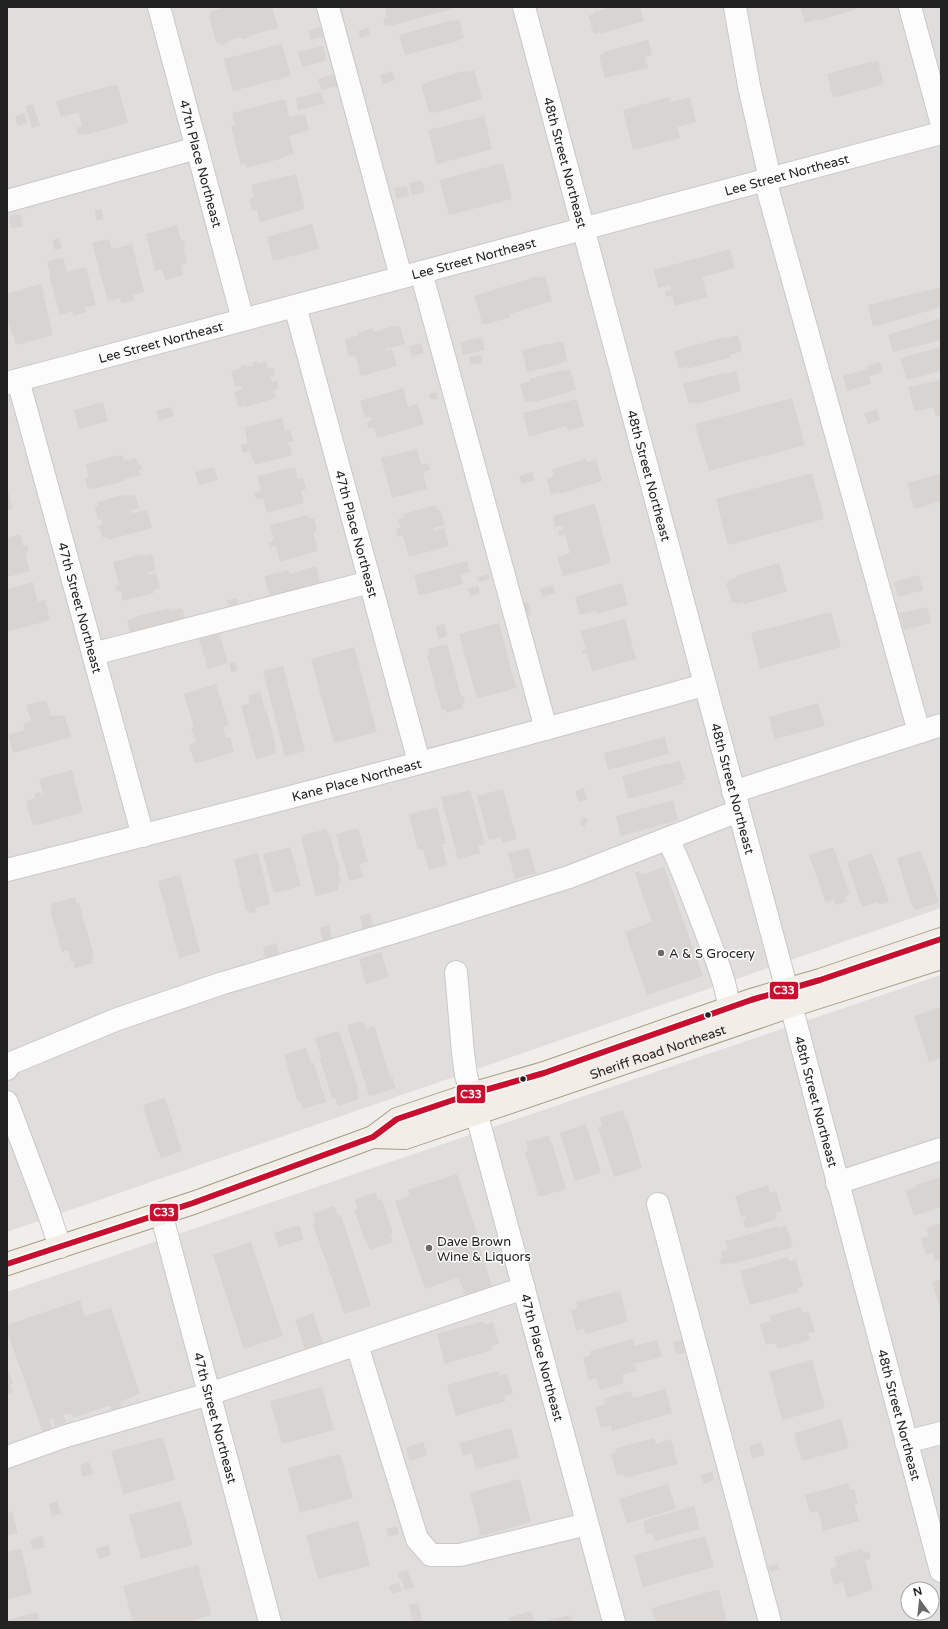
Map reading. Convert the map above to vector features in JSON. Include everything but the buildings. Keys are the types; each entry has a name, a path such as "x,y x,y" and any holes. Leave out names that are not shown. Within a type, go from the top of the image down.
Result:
{"main road":[{"name":"Sheriff Road Northeast","path":"7,1264 200,1201 373,1137 397,1119 474,1103 789,998 941,939"},
{"name":"Sheriff Road Northeast","path":"474,1103 544,1073 729,1008 789,998 941,958"}],"street":[{"name":"47th Place Northeast","path":"159,7 243,320"},
{"path":"328,7 411,275 546,729"},
{"name":"48th Street Northeast","path":"524,7 941,1571"},
{"path":"735,7 767,179 920,732"},
{"path":"910,7 941,121"},
{"name":"Lee Street Northeast","path":"12,382 941,133"},
{"path":"7,201 197,148"},
{"name":"47th Place Northeast","path":"295,306 419,762"},
{"name":"47th Street Northeast","path":"12,382 93,654 142,836"},
{"path":"93,654 370,582"},
{"name":"Kane Place Northeast","path":"7,870 142,836 546,729 704,685"},
{"path":"7,1069 9,1064 115,1020 223,983 408,928 569,877 668,839 736,802 941,725"},
{"path":"668,839 683,871 719,966 727,989 729,1008"},
{"name":"47th Place Northeast","path":"456,972 463,1053 474,1103 614,1622"},
{"path":"7,1102 60,1247"},
{"path":"838,1183 941,1149"},
{"path":"658,1204 770,1622"},
{"name":"47th Street Northeast","path":"161,1214 270,1622"},
{"path":"7,1457 63,1437 209,1394 524,1288"},
{"path":"357,1345 417,1539 432,1555 460,1556 587,1524"},
{"path":"906,1442 941,1433"}],"shaded area":[{"path":"7,7 941,7 941,908 7,1232"},
{"path":"715,835 720,852 716,855 746,965 730,971 729,980 708,988 666,871 680,869 691,863 689,854 682,848"},
{"path":"509,910 504,917 503,923 541,1032 493,1047 475,1055 479,1064 456,1072 453,1065 449,1064 429,1070 389,945"},
{"path":"941,975 941,1622 7,1622 7,1292"}],"transit line":[{"name":"C33","path":"7,1264 193,1203 373,1137 397,1119 471,1094 544,1073 751,1000 820,980 941,939"}],"place":[{"name":"A & S Grocery","path":"661,953"},
{"name":"Dave Brown Wine & Liquors","path":"429,1248"}]}
